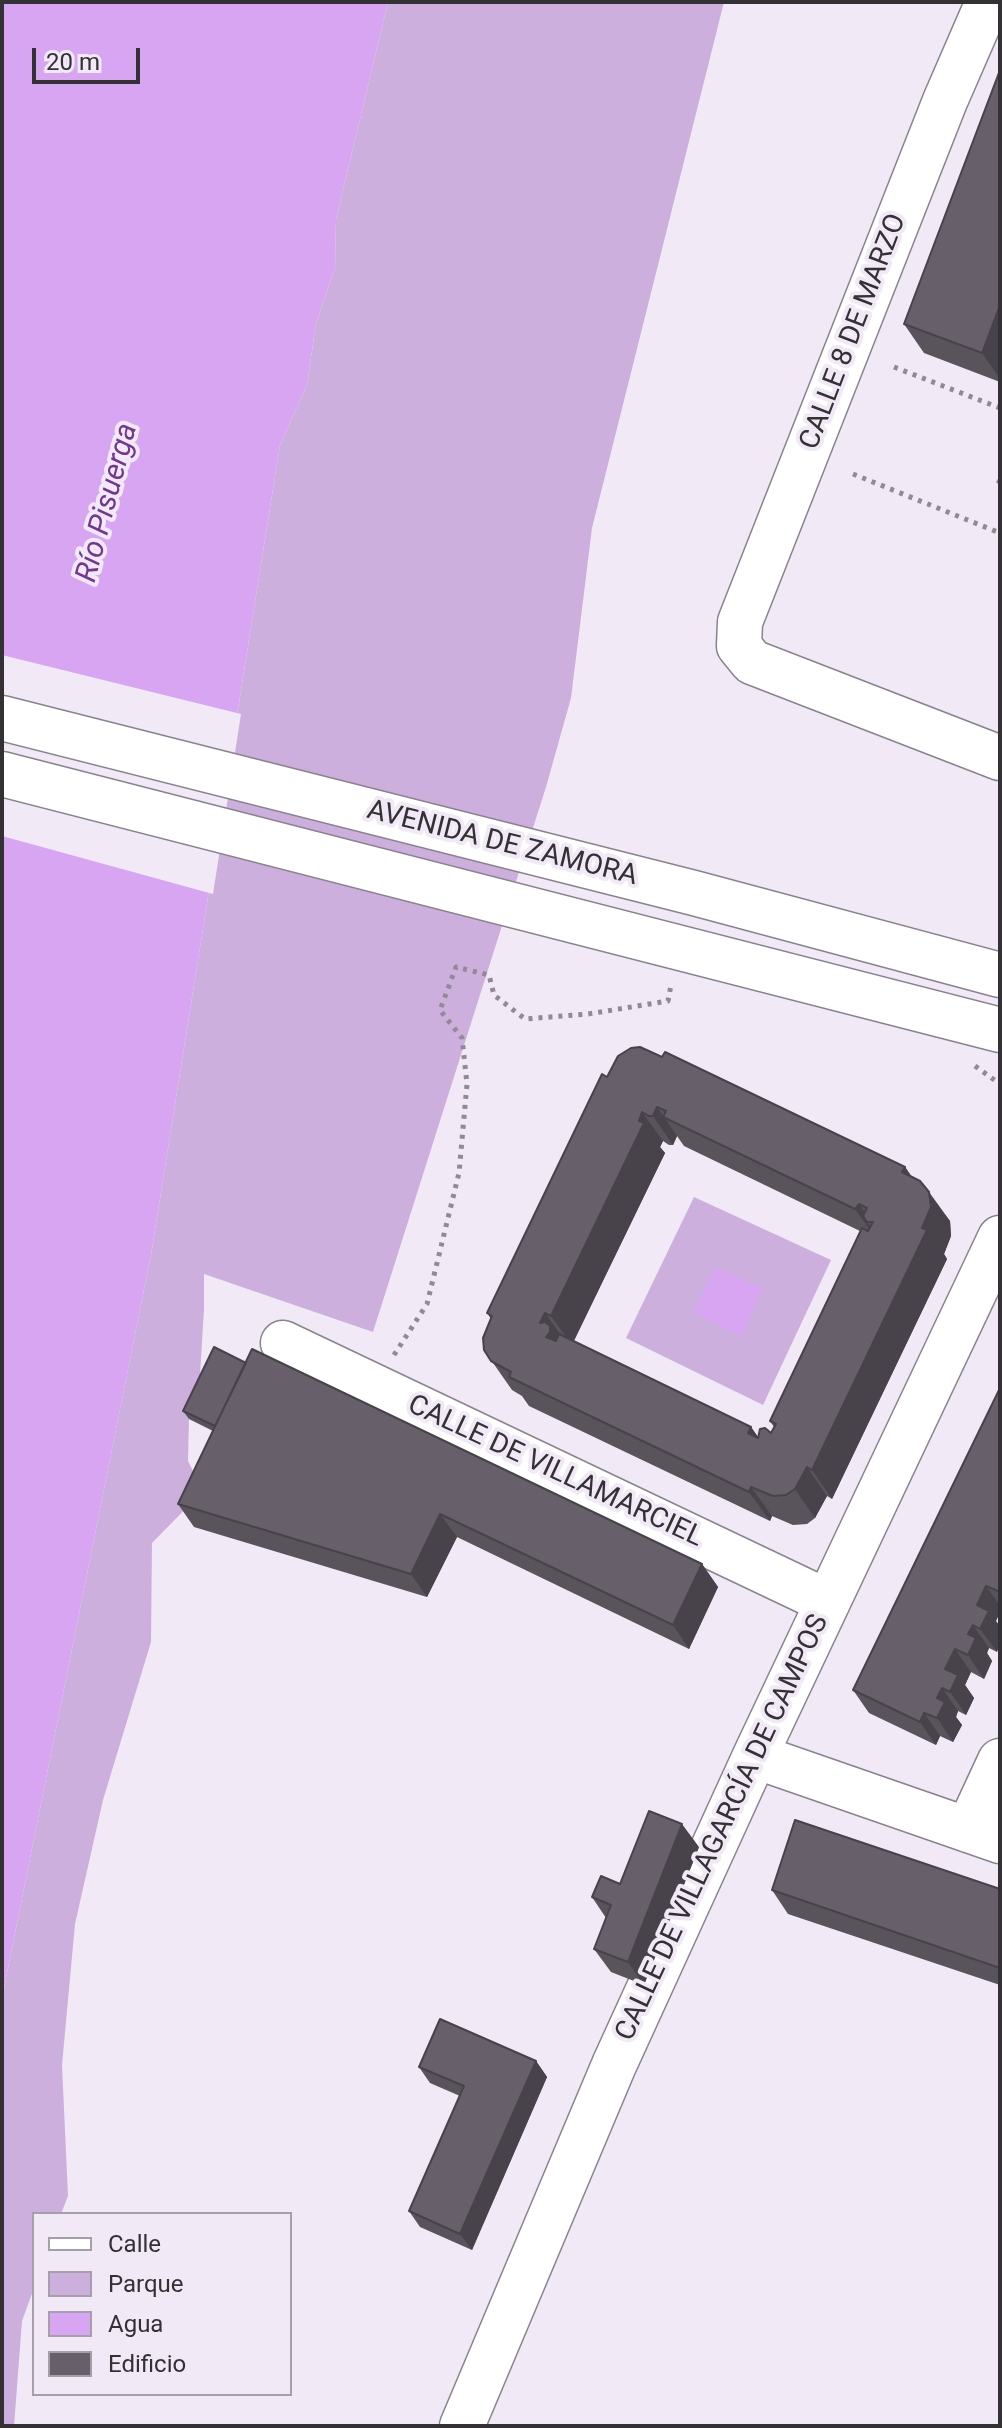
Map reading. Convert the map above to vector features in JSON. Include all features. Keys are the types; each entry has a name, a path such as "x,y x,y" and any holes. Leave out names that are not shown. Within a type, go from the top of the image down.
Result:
{"main road":[{"name":"CALLE 8 DE MARZO","path":"987,28 945,101 740,622 739,646 752,662 1000,758"},
{"name":"AVENIDA DE ZAMORA","path":"2,718 694,893 1000,975"},
{"name":"AVENIDA DE ZAMORA","path":"2,774 676,960 1000,1030"},
{"name":"CALLE DE VILLAGARCÍA DE CAMPOS","path":"462,2426 614,2065 755,1756 828,1602 987,1298 1000,1238"},
{"name":"CALLE DE VILLAMARCIEL","path":"283,1343 828,1602"},
{"path":"755,1756 984,1835 1000,1761"}],"path":[{"path":"894,367 1000,408"},
{"path":"853,474 1000,533"},
{"path":"1000,480 1000,487"},
{"path":"392,1358 427,1304 459,1173 467,1084 464,1053 462,1038 440,1010 456,967 489,975 494,995 525,1019 588,1014 668,1001 676,960"}],"green space":[{"path":"388,2 724,2 592,528 571,698 546,787 373,1332 204,1274 199,1392 189,1419 188,1461 203,1491 152,1543 151,1642 103,1800 75,1924 62,2065 68,2196 62,2212 32,2212 32,2294 22,2321 14,2426 2,2426 2,1998 151,1255 280,445 307,385 316,323 335,268 336,219"},
{"path":"694,1197 831,1260 763,1405 626,1338"}],"water":[{"name":"Río Pisuerga","path":"2,2 388,2 336,219 335,268 316,323 307,385 280,445 151,1255 2,1998"},
{"path":"715,1267 763,1289 741,1336 693,1313"}],"pier":[{"path":"2,655 241,714 213,894 2,836"}],"building":[{"path":"1000,70 1000,305 982,353 904,324"},
{"path":"640,1047 662,1057 665,1052 905,1167 902,1172 920,1181 929,1192 931,1207 922,1228 927,1230 812,1470 807,1467 795,1489 786,1495 773,1496 751,1487 749,1492 509,1377 511,1372 491,1361 484,1350 483,1338 492,1316 487,1313 602,1074 607,1077 618,1056 631,1048","holes":["657,1107 666,1111 663,1117 855,1209 859,1204 867,1208 863,1216 867,1222 873,1222 868,1231 862,1228 770,1421 776,1424 771,1433 765,1428 760,1429 758,1438 748,1433 751,1427 559,1334 556,1341 546,1337 550,1326 540,1323 545,1313 551,1316 644,1123 639,1121 642,1112 653,1116"]},
{"path":"214,1347 246,1363 215,1426 183,1411"},
{"path":"252,1349 702,1564 673,1625 440,1514 411,1574 178,1504"},
{"path":"1000,1388 1000,1588 998,1591 986,1586 977,1605 989,1611 980,1629 973,1625 968,1634 976,1638 968,1655 955,1649 945,1669 958,1675 950,1692 942,1688 937,1698 945,1702 937,1718 924,1713 920,1722 853,1690"},
{"path":"649,1811 682,1824 628,1962 594,1949 611,1905 592,1897 601,1876 620,1884"},
{"path":"795,1820 1000,1889 1000,1968 772,1890"},
{"path":"440,2019 536,2061 460,2234 409,2211 464,2086 419,2067"}]}
